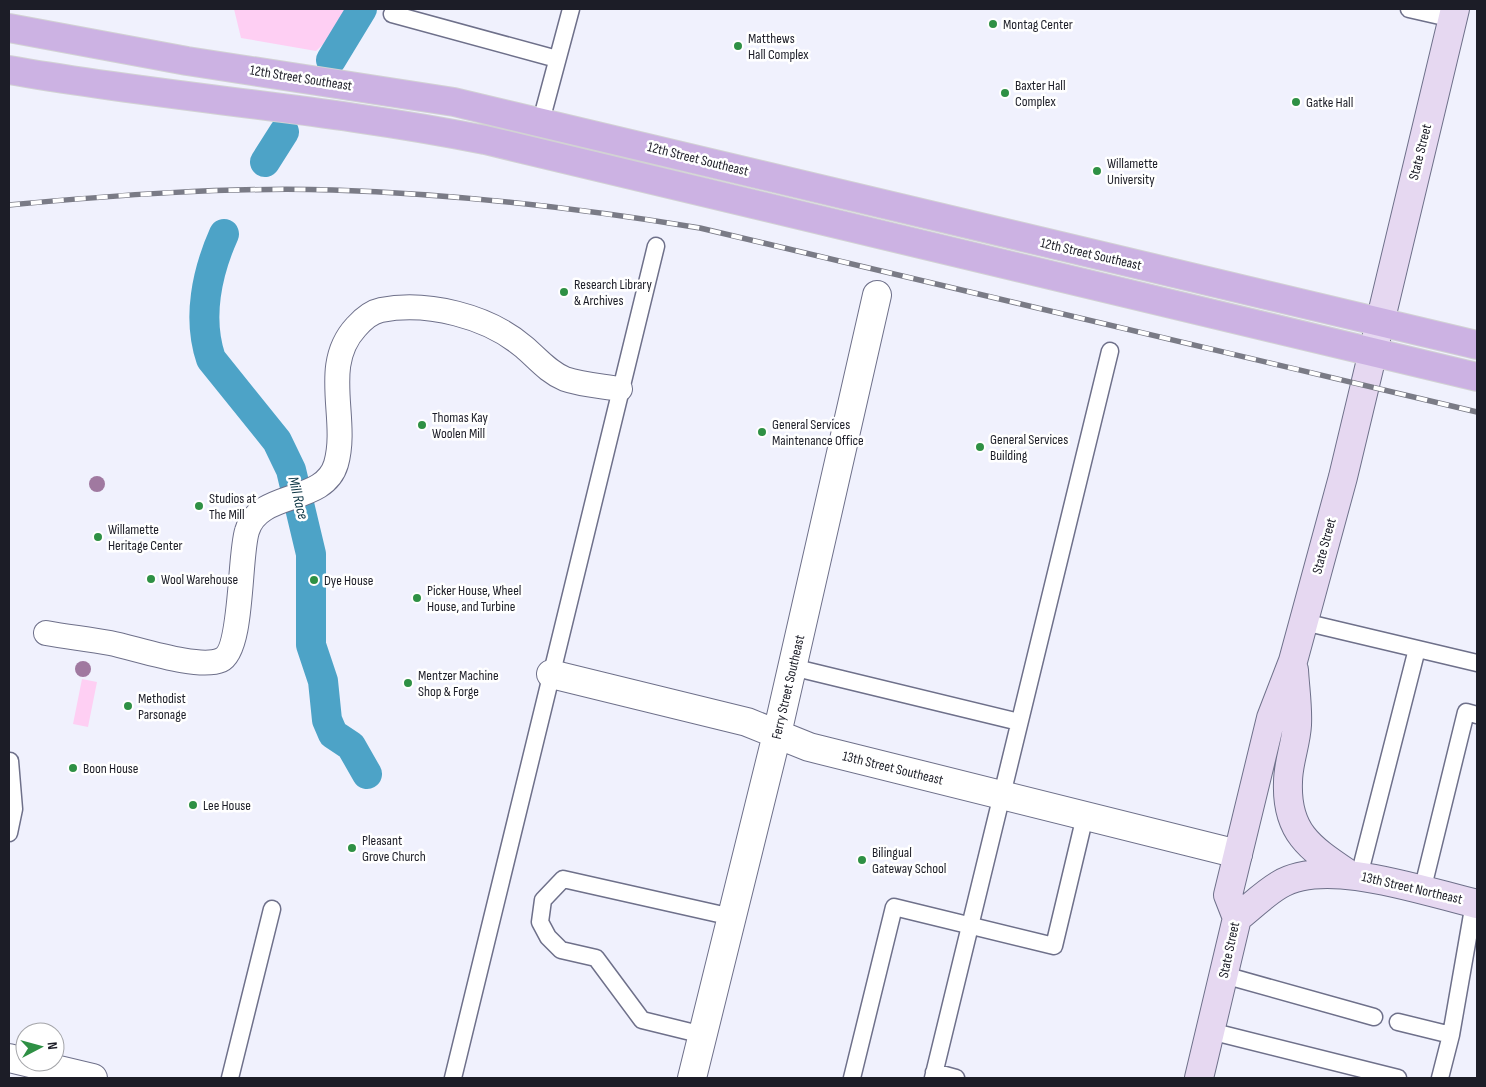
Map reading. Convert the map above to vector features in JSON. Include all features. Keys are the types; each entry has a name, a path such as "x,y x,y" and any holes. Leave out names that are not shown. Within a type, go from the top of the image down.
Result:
{"main road":[{"name":"State Street","path":"1199,1078 1237,918 1228,894 1271,718 1293,661 1304,622 1373,352 1454,14"},
{"name":"12th Street Southeast","path":"9,28 188,61 454,102 541,121 1477,345"},
{"name":"12th Street Southeast","path":"9,70 79,83 255,103 476,138 1477,377"},
{"path":"1293,661 1297,725 1288,781 1292,813 1296,827 1306,843 1353,875"},
{"path":"1237,918 1286,882 1318,873 1353,875"},
{"name":"13th Street Northeast","path":"1353,875 1476,903"}],"street":[{"name":"Ferry Street Southeast","path":"692,1078 777,734 877,295"},
{"path":"46,633 109,643 195,663 220,660 230,653 235,628 247,531 254,516 285,500 315,488 328,479 335,466 339,445 336,378 342,349 352,331 364,318 379,310 400,308 428,309 461,315 506,334 524,347 543,365 565,378 620,389"},
{"name":"13th Street Southeast","path":"551,674 746,722 809,747 1238,854"},
{"path":"9,1058 93,1078"}],"lane":[{"path":"541,121 571,9"},
{"path":"1409,9 1454,14"},
{"path":"392,14 557,59"},
{"path":"453,1078 656,246"},
{"path":"956,1078 933,1075 1110,351"},
{"path":"1304,622 1477,664"},
{"path":"1353,875 1417,649"},
{"path":"792,667 1019,722"},
{"path":"1422,891 1466,712 1477,715"},
{"path":"9,833 14,809 10,761"},
{"path":"852,1078 894,907 1054,946 1085,816"},
{"path":"703,1034 642,1020 596,958 561,950 548,937 540,922 543,900 563,878 732,916"},
{"path":"1440,1078 1451,1035 1476,903"},
{"path":"230,1078 272,909"},
{"path":"1224,975 1374,1017"},
{"path":"1398,1022 1451,1035"},
{"path":"1210,1031 1398,1078"}],"shaded area":[{"path":"234,9 352,9 338,30 316,51 241,38"},
{"path":"82,679 97,682 88,727 73,724"}],"waterway":[{"name":"Mill Race","path":"331,60 362,9"},
{"name":"Mill Race","path":"265,162 284,132"},
{"name":"Mill Race","path":"224,234 209,279 204,311 207,343 211,359 277,441 291,470 311,554 311,645 323,681 327,720 333,734 351,746 367,774"}],"railway":[{"path":"9,205 171,193 292,189 425,195 609,214 700,228 1477,412"}],"place":[{"name":"Montag Center","path":"993,24"},
{"name":"Matthews Hall Complex","path":"738,46"},
{"name":"Baxter Hall Complex","path":"1005,93"},
{"name":"Gatke Hall","path":"1296,102"},
{"name":"Willamette University","path":"1097,171"},
{"name":"Research Library & Archives","path":"564,292"},
{"name":"Thomas Kay Woolen Mill","path":"422,425"},
{"name":"General Services Maintenance Office","path":"762,432"},
{"name":"General Services Building","path":"980,447"},
{"name":"Studios at The Mill","path":"199,506"},
{"name":"Willamette Heritage Center","path":"98,537"},
{"name":"Wool Warehouse","path":"151,579"},
{"name":"Dye House","path":"314,580"},
{"name":"Picker House, Wheel House, and Turbine","path":"417,598"},
{"name":"Mentzer Machine Shop & Forge","path":"408,683"},
{"name":"Methodist Parsonage","path":"128,706"},
{"name":"Boon House","path":"73,768"},
{"name":"Lee House","path":"193,805"},
{"name":"Pleasant Grove Church","path":"352,848"},
{"name":"Bilingual Gateway School","path":"862,860"}]}
